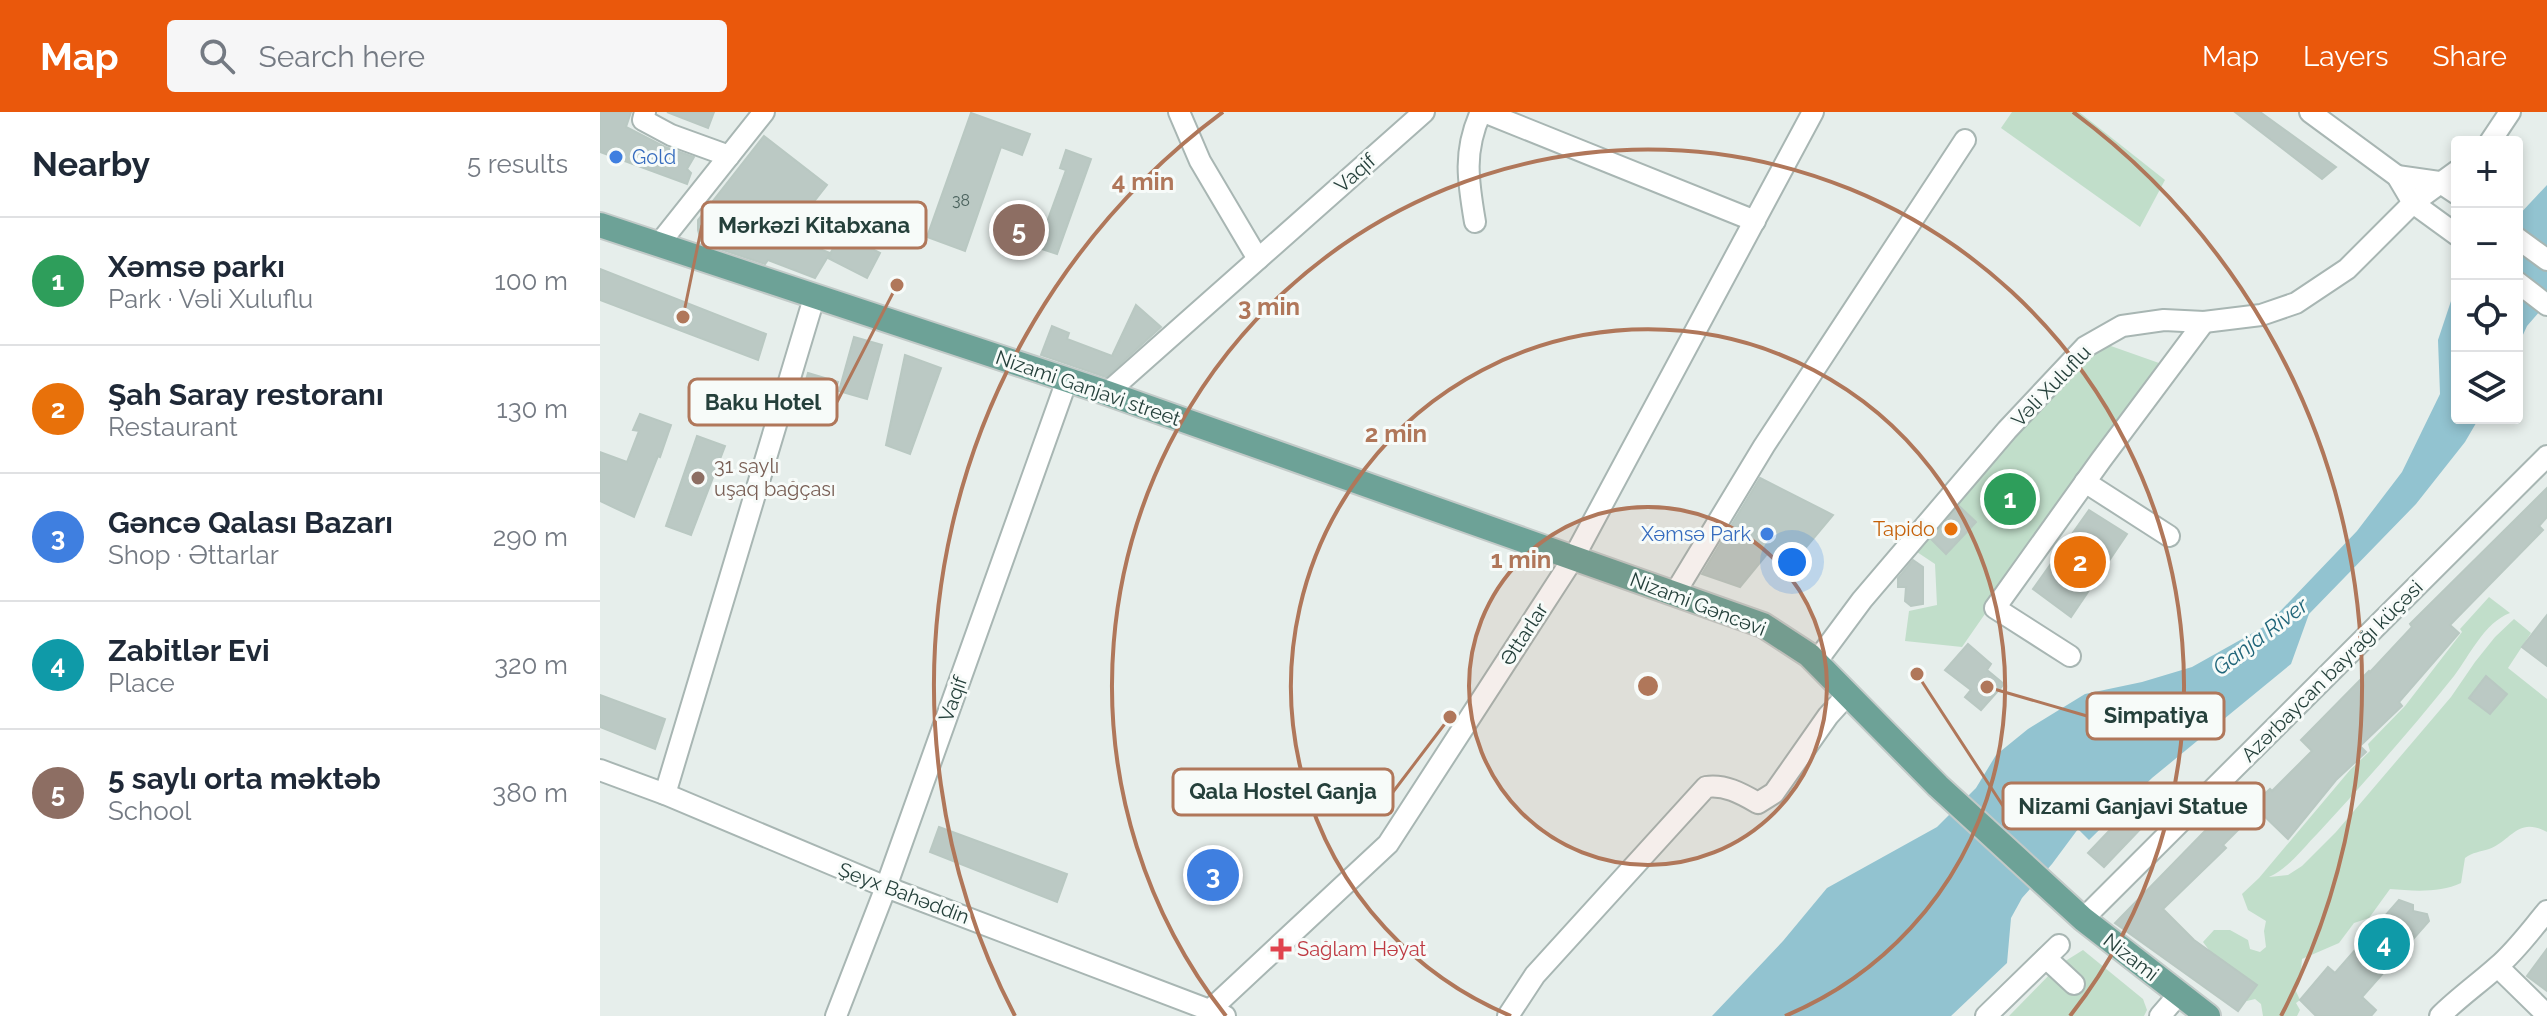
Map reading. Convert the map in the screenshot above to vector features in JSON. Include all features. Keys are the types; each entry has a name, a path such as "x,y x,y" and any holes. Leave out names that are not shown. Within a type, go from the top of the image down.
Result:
{"main road":[{"name":"Nizami Ganjavi street","path":"600,225 1107,393 1574,557"},
{"name":"Nizami Gəncəvi","path":"1574,557 1763,625 1816,662 1851,700"},
{"name":"Nizami","path":"1851,700 1938,786 2083,919 2179,994"},
{"path":"2179,994 2208,1016"}],"street":[{"path":"645,112 643,120 671,135 729,156"},
{"path":"659,244 764,112"},
{"path":"1179,112 1200,161 1258,259"},
{"name":"Vaqif","path":"1107,393 1424,112"},
{"path":"1475,222 1467,162 1483,112 1755,221"},
{"name":"Əttarlar","path":"1214,1014 1388,844 1574,557 1813,112"},
{"path":"2310,112 2397,176 2413,203 2451,230"},
{"path":"2494,136 2510,112"},
{"path":"1675,593 1764,446 1965,140"},
{"path":"2397,176 2448,176"},
{"name":"Vəli Xuluflu","path":"1816,662 1893,564 2007,430 2085,347 2122,326 2164,320 2204,322 2261,315 2296,303 2347,269 2413,203 2448,176"},
{"path":"2523,242 2547,260"},
{"path":"2523,287 2547,305"},
{"path":"665,794 814,298"},
{"path":"2070,656 1995,608 2204,322"},
{"name":"Vaqif","path":"836,1016 886,887 1067,380"},
{"name":"Azərbaycan bayrağı küçəsi","path":"2083,919 2547,456"},
{"path":"2085,482 2169,536"},
{"path":"1508,1016 1535,975 1706,787 1715,785 1738,792 1758,803 1774,793 1828,716 1851,700"},
{"name":"Şeyx Bahəddin","path":"600,770 886,887 1214,1014"},
{"path":"2440,1016 2498,967 2547,911"},
{"path":"1986,1016 2052,952 2074,984"},
{"path":"2498,967 2547,1015"},
{"path":"2160,1016 2179,994"},
{"path":"2463,994 2466,1016"}],"green space":[{"path":"2012,112 2079,112 2165,180 2140,227 2001,128"},
{"path":"2108,345 2159,363 1962,647 1905,641 1909,611 1937,605 1935,564 1914,550 2087,351"},
{"path":"2489,597 2510,613 2493,624 2478,640 2438,696 2336,814 2289,864 2269,877 2288,875 2302,866 2336,832 2451,697 2495,637 2514,619 2531,633 2508,668 2547,699 2547,832 2522,828 2497,845 2468,856 2465,858 2461,883 2453,886 2426,890 2390,889 2369,918 2354,923 2339,943 2302,959 2294,987 2300,1000 2296,1003 2300,1010 2297,1016 2263,1016 2261,1004 2255,999 2247,1001 2203,942 2214,930 2230,930 2248,940 2250,949 2260,952 2266,947 2266,921 2248,910 2242,894 2370,751 2368,744 2405,706 2462,632 2460,629"},
{"path":"2083,950 2143,999 2147,1010 2144,1016 2009,1016 2059,965"}],"water":[{"path":"2547,185 2547,303 2523,335 2523,280 2523,211"},
{"name":"Ganja River","path":"2451,301 2451,424 2476,424 2465,442 2416,504 2309,614 2291,664 2152,778 2089,840 2078,829 2022,898 2011,918 2007,963 1951,1016 1712,1016 1783,941 1827,888 1937,827 1976,788 1996,755 2028,729 2085,694 2192,667 2267,625 2357,531 2402,472 2440,394 2438,340"}],"building":[{"path":"600,112 631,112 626,127 665,147 694,157 687,169 691,173 687,184 600,152"},
{"path":"667,112 714,112 708,128"},
{"path":"2235,112 2260,112 2336,167 2322,179"},
{"path":"971,113 1030,134 1022,155 1001,147 965,251 927,237"},
{"path":"764,136 827,185 787,236 830,253 815,278 768,260 765,264 701,241 698,220"},
{"path":"1066,150 1091,159 1057,254 1030,245 1035,230 1043,233 1066,170 1060,168"},
{"path":"841,233 880,253 867,278 828,258"},
{"path":"600,269 766,334 758,360 600,300"},
{"path":"1136,305 1161,327 1106,377 1041,355 1052,326 1069,333 1067,339 1112,356"},
{"path":"854,337 882,345 867,399 839,391"},
{"path":"905,355 941,368 910,454 886,445"},
{"path":"808,373 838,382 827,419 797,411"},
{"path":"640,414 671,425 634,517 600,501 600,452 627,462 639,431 633,430"},
{"path":"697,436 725,446 691,535 666,526"},
{"name":"Xəmsə Park","path":"1760,478 1833,515 1792,564 1767,554 1740,587 1702,574"},
{"path":"2547,488 2547,517 2539,526 2543,530 2450,625 2459,633 2399,702 2402,706 2360,746 2366,752 2336,780 2288,839 2258,810 2223,845 2226,848 2163,909 2194,940 2257,985 2238,1011 2115,923 2245,790 2257,801 2270,789 2272,791 2312,751 2301,740 2370,672 2412,627 2410,624"},
{"name":"Tapido","path":"1959,506 1976,522 1946,554 1931,539"},
{"path":"2089,510 2127,534 2071,617 2033,589"},
{"path":"1913,560 1923,567 1923,604 1911,606 1905,601 1906,587 1898,587 1898,578"},
{"path":"2547,615 2547,666 2522,647"},
{"path":"1968,644 1991,664 1987,670 2004,684 1981,710 1965,697 1971,690 1945,670"},
{"path":"2486,676 2507,694 2490,714 2469,698"},
{"path":"600,695 665,719 655,749 600,727"},
{"path":"2152,786 2168,800 2104,867 2088,853"},
{"path":"939,827 1067,874 1057,902 930,852"},
{"path":"2399,900 2413,905 2413,911 2427,914 2429,921 2362,997 2376,1010 2371,1016 2316,1016 2300,1000 2328,967 2335,973"},
{"path":"2547,949 2547,991 2527,976"}],"place":[{"name":"Gold","path":"616,157"},
{"name":"5 saylı orta məktəb","path":"1019,230"},
{"name":"Baku Hotel","path":"897,285"},
{"name":"Mərkəzi Kitabxana","path":"683,317"},
{"name":"31 saylı uşaq bağçası","path":"698,478"},
{"name":"Xəmsə parkı","path":"2010,499"},
{"name":"Tapido","path":"1951,529"},
{"name":"Xəmsə Park","path":"1767,534"},
{"name":"Şah Saray restoranı","path":"2080,562"},
{"name":"Nizami Ganjavi Statue","path":"1917,674"},
{"name":"Simpatiya","path":"1987,687"},
{"name":"Qala Hostel Ganja","path":"1450,717"},
{"name":"Gəncə Qalası Bazarı","path":"1213,875"},
{"name":"Zabitlər Evi","path":"2384,944"},
{"name":"Sağlam Həyat","path":"1281,949"}]}
